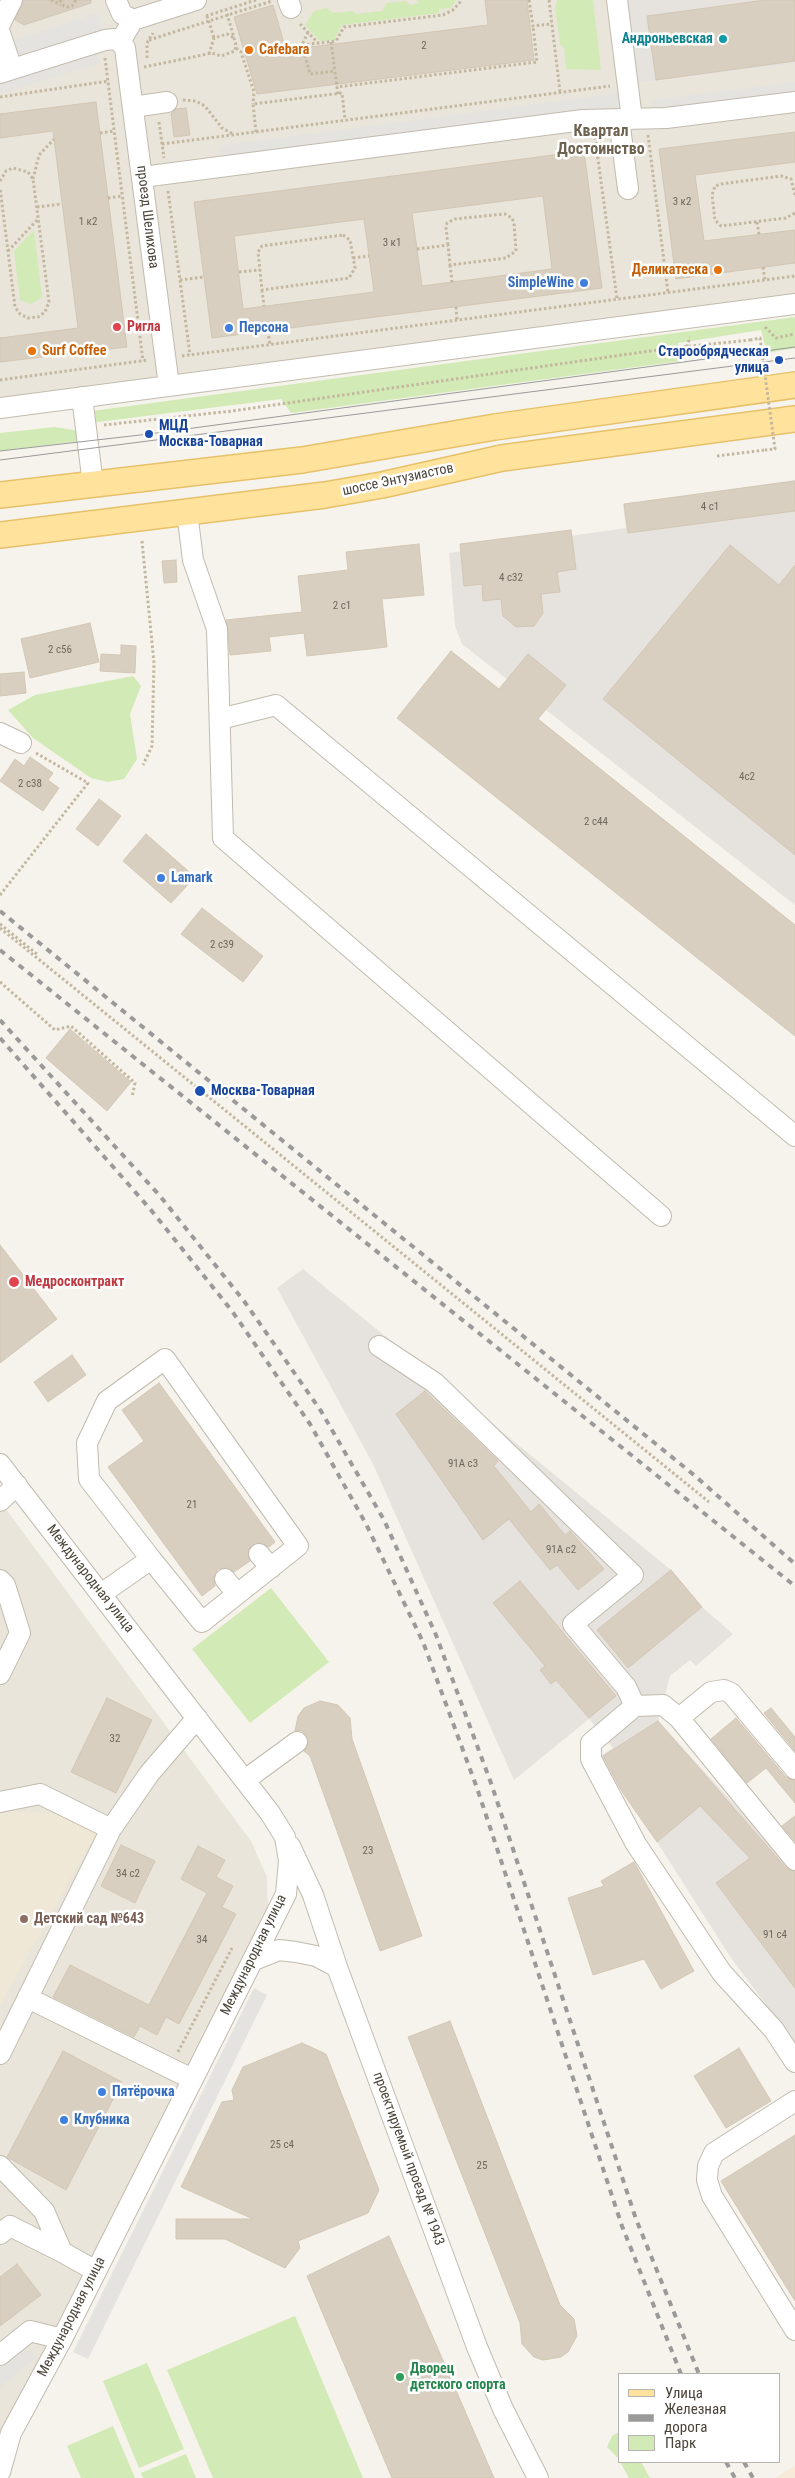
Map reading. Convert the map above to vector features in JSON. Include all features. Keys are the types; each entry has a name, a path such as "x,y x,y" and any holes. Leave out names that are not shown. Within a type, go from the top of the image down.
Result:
{"main road":[{"path":"0,495 302,460 496,427 795,385"},
{"name":"шоссе Энтузиастов","path":"0,535 382,485 502,458 795,419"}],"street":[{"path":"0,24 12,0"},
{"path":"116,0 122,14 133,20 201,8"},
{"path":"617,0 632,119 628,189"},
{"path":"0,33 6,71 118,44 133,20"},
{"name":"проезд Шелихова","path":"118,44 128,74 133,107 169,386"},
{"path":"142,177 593,119 632,119 795,102"},
{"path":"133,107 162,103"},
{"path":"0,408 795,304"},
{"path":"82,397 92,484"},
{"path":"187,512 193,560 217,629 223,838 661,1216"},
{"path":"220,719 276,705 795,1136"},
{"path":"0,733 21,744"},
{"path":"379,1346 435,1383 632,1575 574,1624 626,1687 635,1706"},
{"path":"165,1359 298,1546 265,1561 238,1594 202,1622 151,1559 89,1479 87,1443 107,1401 165,1359"},
{"name":"Международная улица","path":"0,1464 270,1813 285,1837 289,1861 286,1894 62,2338 5,2436 0,2472"},
{"path":"0,1500 17,1485"},
{"path":"101,1594 151,1559"},
{"path":"225,1579 238,1594"},
{"path":"0,1580 6,1585 20,1633 0,1674"},
{"path":"679,1718 711,1692 724,1690 731,1692 795,1769"},
{"path":"795,1860 679,1718 662,1705 635,1706 594,1739 590,1748 591,1759 636,1844 722,1973 774,2030 795,2062"},
{"path":"0,2054 111,1828 149,1774 197,1718"},
{"path":"245,1780 297,1742"},
{"path":"0,1802 40,1794 111,1828"},
{"name":"проектируемый проезд № 1943","path":"285,1837 313,1895 337,1967 477,2346 503,2409 538,2478"},
{"path":"254,1960 279,1950 316,1956 337,1967"},
{"path":"28,1998 192,2079"},
{"path":"795,2101 714,2153 708,2166 707,2180 712,2196 795,2330"},
{"path":"0,2166 44,2210 62,2252"},
{"path":"0,2234 10,2226 96,2271"},
{"path":"0,2355 30,2330 62,2338"}],"path":[{"path":"51,0 64,6 72,6 76,0"},
{"path":"60,0 64,6"},
{"path":"302,45 336,41 344,27 443,15 453,10 462,0"},
{"path":"337,87 537,62 530,0"},
{"path":"549,0 560,92"},
{"path":"143,361 108,81 118,44 209,21 266,1 286,8 318,43"},
{"path":"201,8 209,21 214,38 209,54"},
{"path":"226,10 236,48 242,52 254,92 253,104 256,132"},
{"path":"533,26 552,24"},
{"path":"308,32 302,45 310,74 335,71"},
{"path":"214,38 227,34 234,38"},
{"path":"331,42 338,94"},
{"path":"0,98 108,81 128,74 209,54 230,55 236,48"},
{"path":"162,144 627,83"},
{"path":"253,104 342,93 345,120"},
{"path":"190,355 162,144 162,103 196,101 205,106 222,128 236,134"},
{"path":"593,119 617,299"},
{"path":"632,119 668,293"},
{"path":"100,133 114,131"},
{"path":"0,188 15,307 20,314 28,318 38,317 45,312 49,302 33,179 39,155 54,138"},
{"path":"0,181 6,171 13,168 28,172 33,179"},
{"path":"795,195 792,179 787,176 721,184 715,186 712,195 717,223 726,226 786,218 795,213"},
{"path":"108,198 122,196"},
{"path":"37,206 62,204"},
{"path":"450,265 512,256 517,247 512,218 506,214 455,219 447,223 446,228 448,245 450,265 452,282"},
{"path":"8,252 38,219"},
{"path":"757,222 759,234"},
{"path":"262,290 349,278 354,272 352,245 347,237 343,235 262,246 258,252 262,290 264,306"},
{"path":"417,249 448,245"},
{"path":"353,258 369,256"},
{"path":"763,268 765,280"},
{"path":"239,272 260,270"},
{"path":"0,380 795,276"},
{"path":"180,280 204,277"},
{"path":"456,307 457,320"},
{"path":"756,328 766,327 776,338 795,334"},
{"path":"268,331 270,345"},
{"path":"687,347 688,337 698,336"},
{"path":"85,427 232,411 760,338 775,449 717,456"},
{"path":"142,541 154,663 152,746 143,765"},
{"path":"0,896 88,783 21,744"},
{"path":"0,926 38,955"},
{"path":"0,926 709,1502"},
{"path":"0,982 55,1030 71,1026 135,1083 132,1097"},
{"path":"170,2068 232,1948"}],"shaded area":[{"path":"0,0 611,0 622,85 795,64 795,295 0,399"},
{"name":"Андроньевская","path":"611,0 795,0 795,64 622,85"},
{"path":"97,13 103,31 0,64 0,45"},
{"path":"95,50 100,63 0,94 0,80"},
{"path":"795,82 795,96 653,114 652,100"},
{"path":"619,93 621,107 221,159 219,146"},
{"path":"795,480 795,905 462,644 455,626 449,553 626,528 623,504"},
{"path":"303,1269 671,1570 702,1607 733,1634 696,1666 690,1660 670,1676 658,1721 770,1843 795,1877 795,2043 731,1958 657,1842 598,1758 613,1748 589,1719 514,1780 373,1464 277,1288"},
{"path":"0,1501 251,1841 267,1877 268,1912 5,2426 0,2430"},
{"name":"Детский сад №643","path":"10,1811 61,1814 97,1832 0,2005 0,1814"},
{"path":"254,1988 267,1995 88,2359 73,2352"},
{"path":"14,2333 35,2358 0,2387 0,2345"},
{"path":"795,2466 795,2478 775,2478"}],"green space":[{"path":"416,0 456,0 451,8 439,9 439,13 342,25 334,40 320,41 305,25 314,11 326,8 333,13 353,11 356,14 382,11 387,3 406,1 410,5 419,3"},
{"path":"558,0 593,0 601,70 566,69 564,48 560,44 555,6"},
{"path":"34,230 42,297 31,304 20,300 14,251"},
{"path":"795,317 795,348 767,353 761,330 678,343 681,361 291,413 281,399 98,422 91,420 92,411"},
{"path":"54,427 80,431 80,441 0,451 0,433"},
{"path":"133,676 141,686 130,714 137,759 124,779 108,782 91,778 33,738 8,710 35,695"},
{"path":"271,1588 329,1662 250,1723 192,1649"},
{"path":"295,2316 363,2478 213,2478 167,2370"},
{"path":"147,2363 184,2449 139,2468 103,2381"},
{"path":"113,2426 135,2478 81,2478 67,2446"},
{"path":"618,2433 618,2458 607,2447 612,2436"},
{"path":"186,2454 196,2478 143,2478 141,2473"},
{"path":"621,2463 642,2463 650,2478 629,2478"}],"building":[{"path":"24,0 91,0 91,3 24,25 15,20"},
{"path":"485,0 527,0 534,60 257,94 234,17 273,5 286,50 488,25"},
{"name":"Андроньевская","path":"765,0 795,0 795,61 656,80 647,16"},
{"path":"96,102 127,347 0,362 0,338 78,328 53,131 0,138 0,114"},
{"path":"186,108 190,135 174,137 171,113 176,109"},
{"path":"795,132 795,162 695,175 704,241 795,230 795,263 676,279 659,149"},
{"path":"584,151 602,288 212,338 194,202","holes":["543,196 552,269 422,286 412,213","364,219 374,292 243,309 234,236"]},
{"path":"795,481 795,511 628,533 624,504"},
{"path":"571,530 576,569 557,572 560,592 541,594 543,613 534,626 516,627 503,616 501,599 483,601 482,584 464,586 460,544"},
{"path":"419,544 424,595 382,599 387,647 307,656 304,633 269,637 271,651 230,655 226,620 302,612 298,576 348,570 346,552"},
{"path":"730,545 779,585 795,565 795,855 603,699"},
{"path":"176,560 177,582 164,583 162,561"},
{"path":"90,623 99,662 30,678 21,639"},
{"path":"121,645 136,646 135,673 100,671 101,654 121,655"},
{"path":"451,651 499,689 528,654 566,685 538,719 795,925 795,1036 397,718"},
{"path":"24,672 26,693 0,696 0,674"},
{"path":"30,757 53,773 48,780 59,788 43,811 0,781 15,759 24,766"},
{"path":"99,799 121,816 98,846 76,829"},
{"path":"146,834 195,877 171,903 123,861"},
{"path":"202,908 263,956 243,982 181,934"},
{"path":"70,1029 131,1082 107,1111 46,1058"},
{"name":"Медросконтракт","path":"0,1245 57,1319 0,1363"},
{"path":"72,1355 86,1375 48,1402 34,1382"},
{"path":"159,1383 275,1542 269,1547 262,1543 252,1545 248,1551 250,1561 234,1572 229,1568 218,1569 214,1575 215,1586 202,1596 108,1467 144,1441 122,1410"},
{"path":"425,1391 498,1461 494,1466 531,1512 539,1504 565,1535 570,1531 604,1569 578,1590 557,1565 550,1570 509,1519 483,1540 396,1414"},
{"path":"671,1570 702,1607 628,1668 597,1630"},
{"path":"520,1581 616,1696 589,1718 556,1680 551,1684 540,1670 545,1666 493,1603"},
{"path":"107,1698 152,1720 116,1793 71,1772"},
{"path":"320,1701 338,1705 350,1718 352,1739 422,1936 380,1951 310,1756 304,1751 309,1740 302,1731 295,1731 298,1716 304,1708"},
{"path":"771,1708 795,1737 795,1751 764,1713"},
{"path":"736,1718 786,1777 795,1781 795,1803 766,1768 747,1783 711,1739"},
{"path":"658,1721 786,1868 795,1872 795,1988 716,1883 750,1858 700,1806 657,1842 623,1793 603,1756"},
{"path":"795,1816 795,1841 782,1826"},
{"path":"121,1845 155,1861 135,1903 101,1886"},
{"path":"198,1846 225,1860 216,1877 233,1886 222,1907 236,1914 179,2024 166,2017 157,2035 140,2026 134,2037 53,1997 70,1965 149,2005 207,1893 181,1879"},
{"path":"634,1862 694,1971 661,1989 644,1959 593,1975 568,1898 604,1886 601,1881"},
{"path":"450,2021 560,2305 574,2319 577,2336 568,2352 561,2357 543,2360 534,2357 522,2344 520,2323 408,2037"},
{"path":"302,2043 326,2054 379,2190 368,2213 298,2241 300,2248 285,2268 225,2239 176,2239 176,2219 253,2219 181,2187 222,2102 234,2100 232,2090 243,2067"},
{"path":"739,2048 771,2101 726,2128 694,2076"},
{"name":"Клубника","path":"63,2051 122,2082 66,2190 7,2157"},
{"path":"795,2135 795,2301 721,2181"},
{"name":"Дворец детского спорта","path":"389,2236 494,2478 392,2478 307,2276"},
{"path":"17,2264 41,2295 0,2326 0,2277"}],"tram line":[{"path":"0,451 149,434 795,347"},
{"path":"0,460 795,358"}],"railway":[{"path":"0,911 694,1475 795,1564"},
{"path":"0,950 795,1586"},
{"path":"0,1020 160,1196 244,1301 321,1411 384,1520 436,1635 491,1783 636,2219 699,2373"},
{"path":"0,1038 151,1210 232,1311 310,1424 366,1524 423,1642 477,1788 622,2226 681,2373"},
{"path":"727,2463 735,2478"},
{"path":"745,2463 753,2478"}],"place":[{"name":"Андроньевская","path":"723,39"},
{"name":"Cafebara","path":"249,50"},
{"name":"Деликатеска","path":"718,270"},
{"name":"SimpleWine","path":"584,283"},
{"name":"Ригла","path":"117,327"},
{"name":"Персона","path":"229,328"},
{"name":"Surf Coffee","path":"32,351"},
{"name":"Старообрядческая улица","path":"779,360"},
{"name":"МЦД Москва-Товарная","path":"149,434"},
{"name":"Lamark","path":"161,878"},
{"name":"Москва-Товарная","path":"200,1091"},
{"name":"Медросконтракт","path":"14,1282"},
{"name":"Детский сад №643","path":"24,1919"},
{"name":"Пятёрочка","path":"102,2092"},
{"name":"Клубника","path":"64,2120"},
{"name":"Дворец детского спорта","path":"400,2377"}],"district":[{"name":"Квартал Достоинство","path":"601,141"}]}
